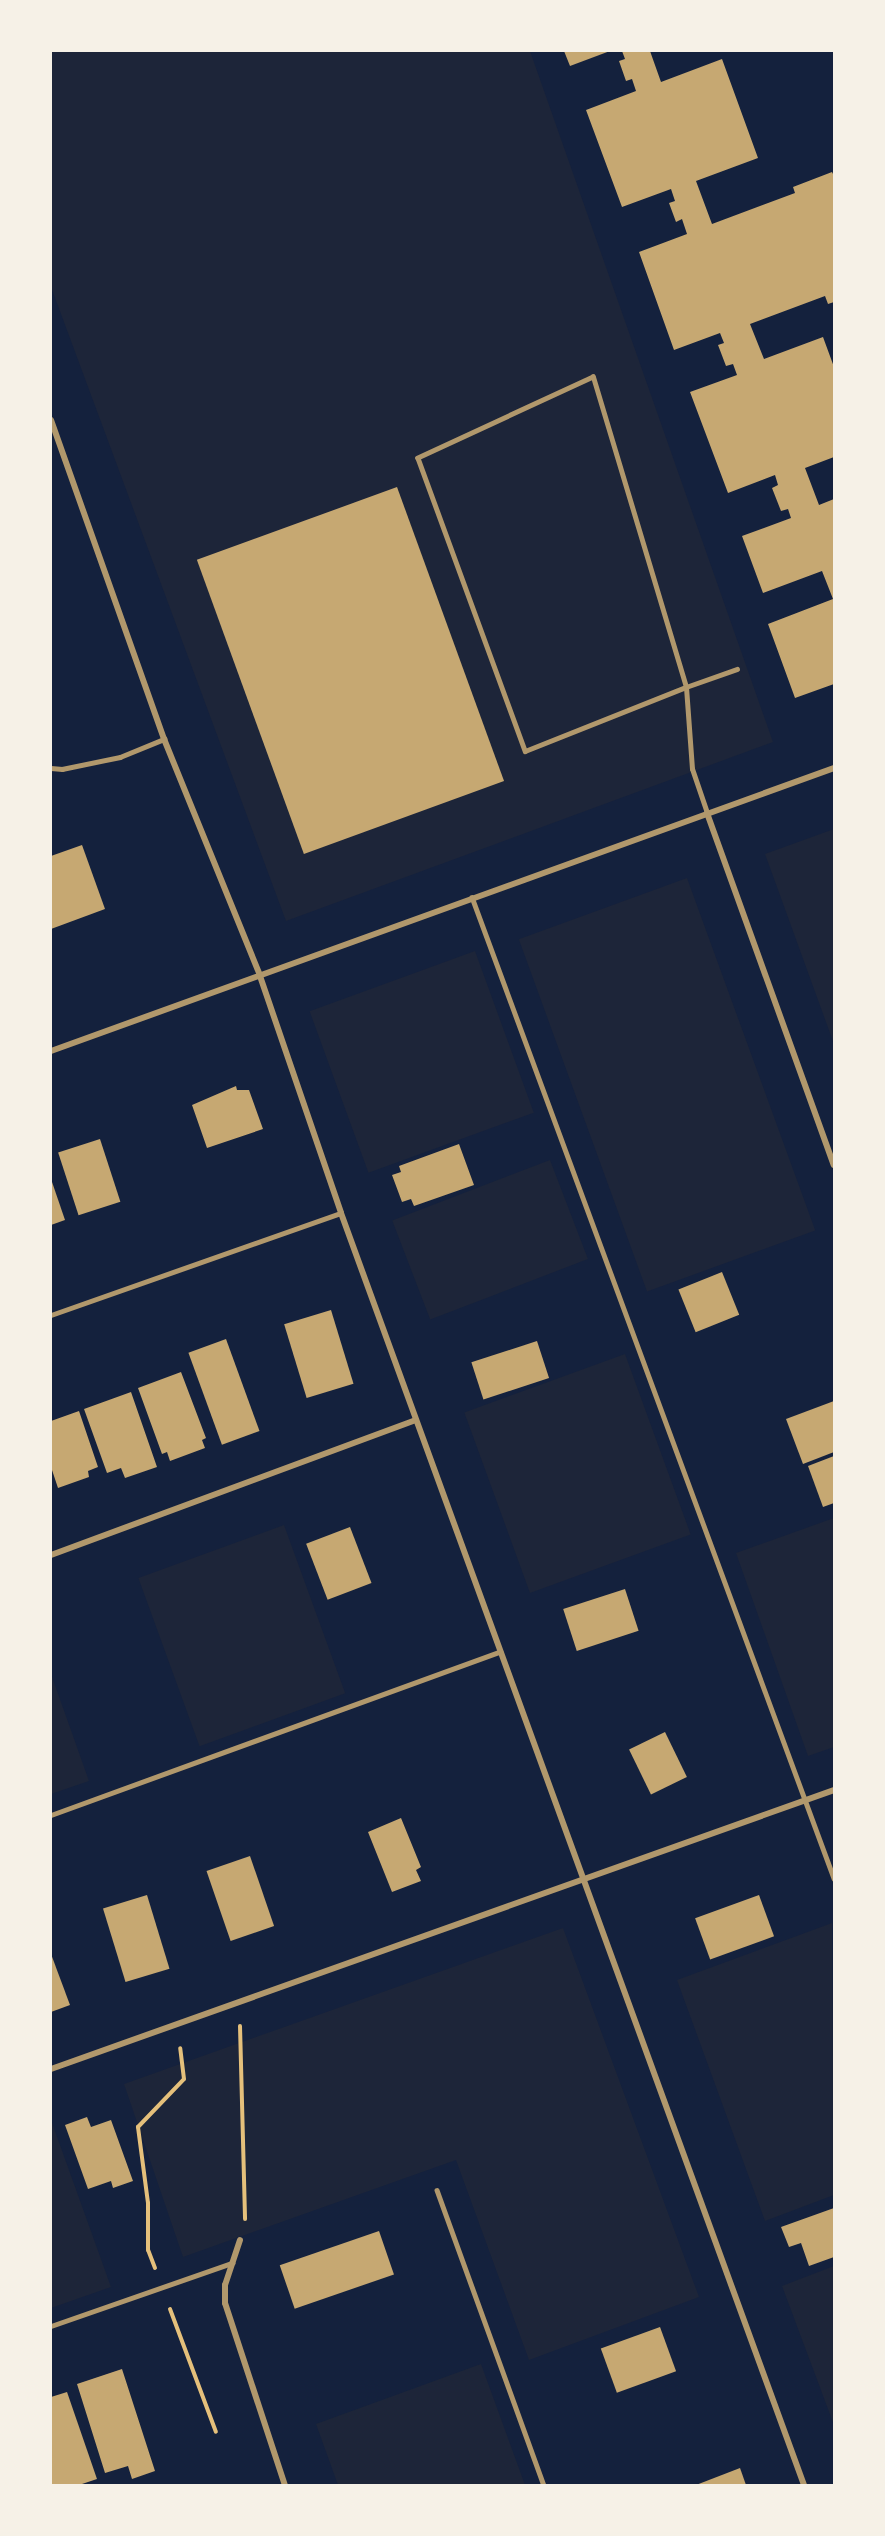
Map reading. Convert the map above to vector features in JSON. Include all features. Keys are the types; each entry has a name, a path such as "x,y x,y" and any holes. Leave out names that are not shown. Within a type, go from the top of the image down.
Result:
{"street":[{"path":"51,420 164,739 260,976 340,1213 804,2485"},
{"path":"51,1051 834,768"},
{"path":"707,813 834,1165"},
{"path":"51,1555 416,1420"},
{"path":"51,2069 584,1877 834,1790"},
{"path":"240,2240 225,2285 225,2302 285,2485"}],"lane":[{"path":"707,813 692,770 686,687 593,377 418,458 525,751 686,687 737,669"},
{"path":"51,768 62,769 120,757 164,739"},
{"path":"472,897 834,1878"},
{"path":"51,1315 340,1213"},
{"path":"51,1815 500,1652"},
{"path":"437,2190 544,2485"},
{"path":"51,2326 232,2263"}],"path":[{"path":"237,2002 244,2060 246,2194 240,2240"},
{"path":"176,2024 184,2079 143,2119 137,2137 148,2203 148,2250 216,2432"}],"shaded area":[{"path":"51,51 530,51 773,742 286,921 51,287"},
{"path":"834,829 834,1044 765,854"},
{"path":"687,878 815,1230 647,1292 519,939"},
{"path":"475,951 534,1113 368,1173 310,1011"},
{"path":"550,1160 588,1259 430,1320 392,1221"},
{"path":"625,1354 691,1534 530,1593 464,1412"},
{"path":"834,1518 834,1747 808,1756 736,1553"},
{"path":"284,1525 345,1693 200,1746 138,1578"},
{"path":"51,1674 89,1781 51,1794"},
{"path":"832,1923 834,2195 765,2221 677,1980"},
{"path":"563,1928 699,2297 529,2360 456,2160 183,2257 124,2084"},
{"path":"51,2120 111,2287 51,2308"},
{"path":"834,2266 834,2425 782,2286"},
{"path":"481,2364 525,2485 338,2485 316,2424"}],"building":[{"path":"564,51 610,51 570,66"},
{"path":"622,51 650,51 661,82 722,59 758,158 696,181 712,224 795,193 793,187 832,172 834,176 834,302 828,304 825,296 750,324 764,359 823,337 834,367 834,457 805,468 819,505 834,499 834,684 795,698 768,624 833,599 822,571 763,593 742,536 791,518 788,509 781,511 772,488 778,485 775,475 728,493 690,392 737,375 733,364 726,366 718,345 724,343 720,333 674,350 639,252 687,234 682,219 676,222 669,203 675,201 671,189 622,207 586,110 636,91 632,79 626,81 619,61 625,59"},
{"path":"397,487 504,781 304,854 197,560"},
{"path":"82,845 105,909 51,929 51,856"},
{"path":"236,1086 237,1090 249,1090 263,1129 207,1148 192,1105"},
{"path":"100,1139 120,1202 79,1215 58,1153"},
{"path":"459,1144 474,1185 414,1206 411,1199 402,1202 392,1175 401,1172 399,1166"},
{"path":"51,1179 65,1220 51,1225"},
{"path":"722,1272 739,1315 696,1332 678,1290"},
{"path":"331,1310 354,1384 307,1398 284,1324"},
{"path":"226,1339 260,1431 222,1445 188,1353"},
{"path":"537,1341 549,1378 483,1399 471,1362"},
{"path":"181,1372 206,1438 202,1440 205,1448 170,1461 167,1452 162,1454 138,1388"},
{"path":"131,1392 157,1467 125,1478 121,1468 107,1473 84,1409"},
{"path":"834,1401 834,1452 803,1464 786,1419"},
{"path":"79,1411 98,1467 88,1471 89,1477 58,1488 51,1467 51,1421"},
{"path":"834,1456 834,1503 823,1507 808,1466"},
{"path":"350,1527 372,1583 328,1600 306,1544"},
{"path":"625,1589 639,1631 577,1651 563,1609"},
{"path":"665,1732 687,1777 651,1794 629,1750"},
{"path":"401,1818 421,1867 416,1870 421,1881 392,1892 368,1832"},
{"path":"250,1856 274,1926 231,1941 207,1871"},
{"path":"147,1895 170,1969 126,1982 103,1908"},
{"path":"759,1895 774,1936 710,1960 695,1918"},
{"path":"51,1954 70,2005 51,2012"},
{"path":"87,2117 91,2127 111,2120 133,2181 113,2188 111,2181 88,2189 65,2125"},
{"path":"834,2208 834,2257 809,2266 801,2243 789,2247 781,2227"},
{"path":"379,2231 394,2274 295,2309 280,2265"},
{"path":"660,2327 676,2371 617,2393 601,2349"},
{"path":"122,2369 155,2471 132,2479 128,2466 105,2473 77,2384"},
{"path":"67,2392 97,2479 79,2485 51,2485 51,2397"},
{"path":"740,2468 746,2485 696,2485"}]}
